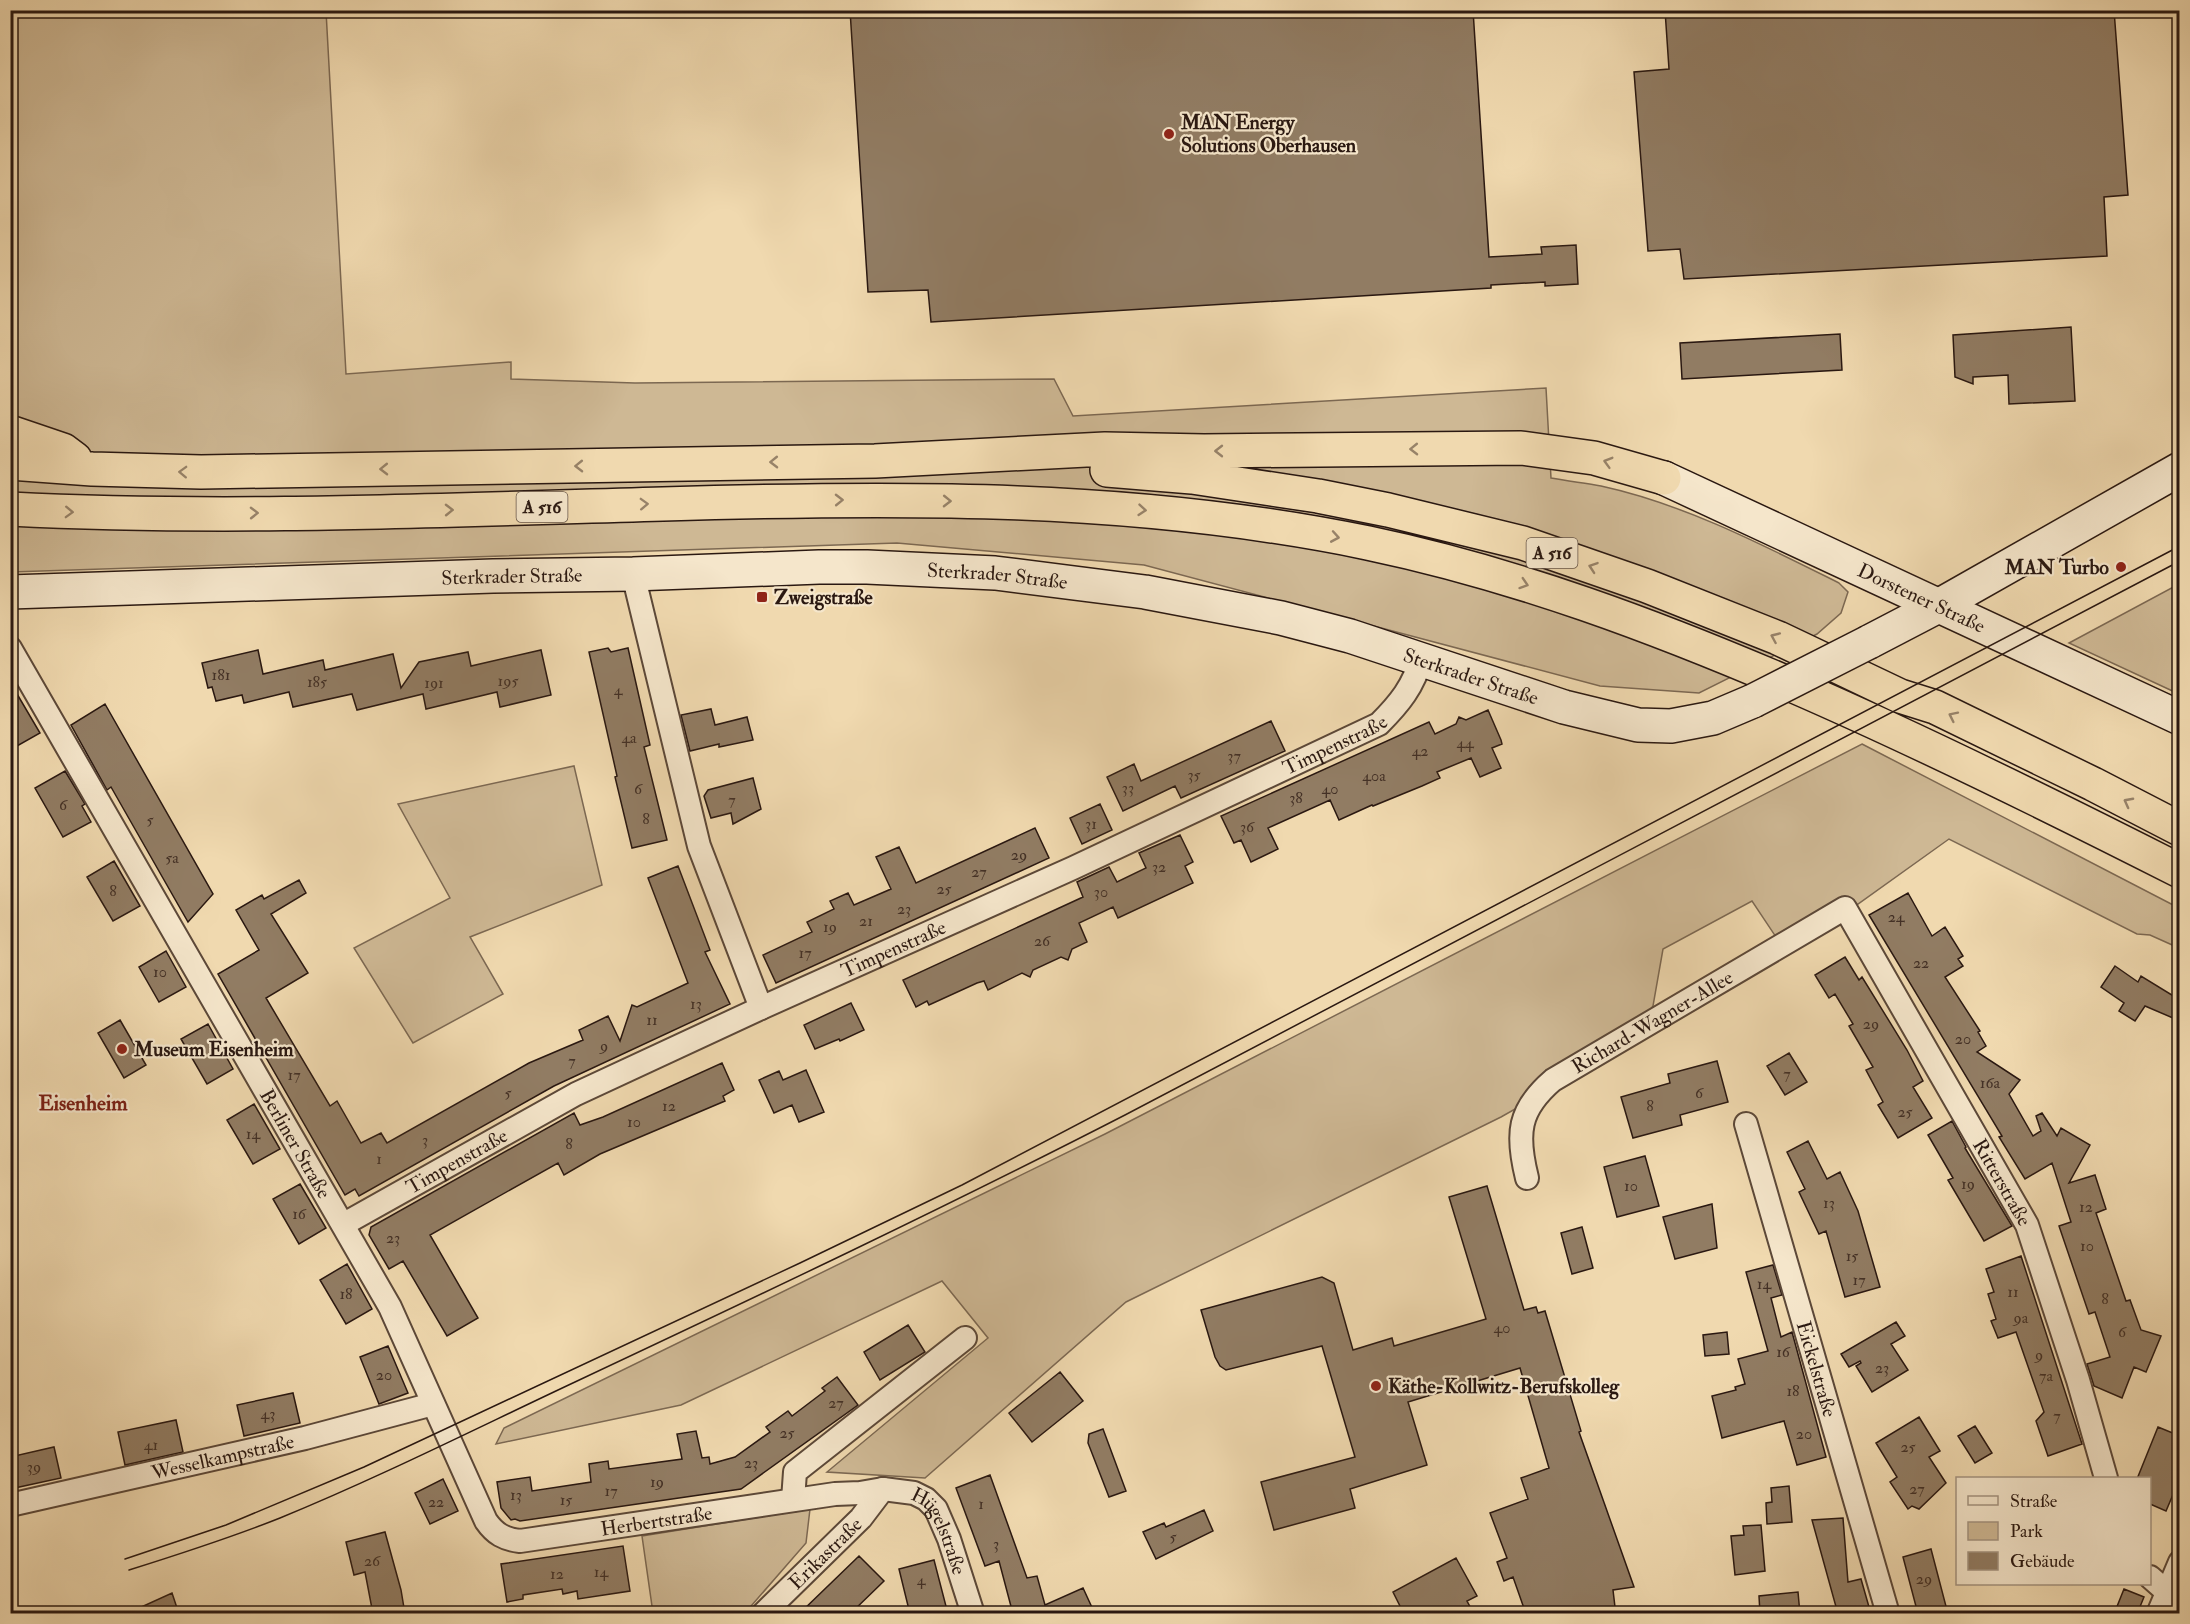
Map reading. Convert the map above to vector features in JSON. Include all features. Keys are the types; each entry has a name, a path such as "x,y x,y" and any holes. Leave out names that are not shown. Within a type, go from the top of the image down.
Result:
{"highway":[{"path":"10,432 63,450 92,470"},
{"path":"875,461 1105,449 1226,451 1521,448 1594,458 1664,478"},
{"name":"A 516","path":"10,463 92,470 201,472 875,461 1037,466 1192,477 1318,496 1523,543 1647,586 1779,638 1889,691 1935,707 2180,829"},
{"name":"A 516","path":"10,509 195,514 889,500 1043,502 1206,517 1287,529 1369,543 1508,579 1606,610 1707,649 1901,733 2180,871"}],"street":[{"name":"Sterkrader Straße","path":"10,592 819,567 995,573 1080,583 1207,603 1350,636 1564,707 1638,725 1671,726 1713,718 1753,701 1940,605 2180,469"},
{"name":"Dorstener Straße","path":"1664,478 2180,718"},
{"path":"633,574 699,846 761,1008"},
{"name":"Berliner Straße","path":"10,648 390,1306 486,1521 498,1535 509,1540 520,1540"},
{"name":"Timpenstraße","path":"344,1224 576,1094 1073,868 1378,724 1401,702 1417,674 1421,658"},
{"name":"Richard-Wagner-Allee","path":"1527,1178 1520,1151 1522,1127 1528,1106 1553,1080 1845,908"},
{"name":"Ritterstraße","path":"1845,908 2027,1225 2078,1380 2105,1477"},
{"name":"Eickelstraße","path":"1746,1124 1888,1614"},
{"path":"793,1500 795,1472 965,1338"},
{"name":"Wesselkampstraße","path":"10,1505 305,1438 433,1404"},
{"name":"Hügelstraße","path":"835,1494 883,1489 914,1493 926,1499 936,1509 949,1539 973,1614"},
{"name":"Erikastraße","path":"763,1614 861,1518 883,1489"},
{"name":"Herbertstraße","path":"520,1540 835,1494"},
{"path":"2158,1614 2180,1562"},
{"path":"2151,1578 2167,1592"}],"green space":[{"path":"10,11 326,11 346,374 511,362 511,379 635,383 1054,379 1073,416 1546,388 1551,478 1601,486 1663,503 1752,540 1839,583 1848,592 1841,613 1817,634 1699,693 1600,686 1144,565 897,543 11,572"},
{"path":"2179,584 2179,694 2069,643"},
{"path":"1862,744 2179,908 2179,948 2150,935 2137,934 1949,839 1858,904 1784,949 1752,901 1663,949 1653,1006 1627,1046 1501,1117 1126,1302 925,1478 827,1472 988,1338 942,1281 681,1405 496,1444 504,1428 1105,1134"},
{"path":"574,766 602,885 470,937 503,994 413,1043 354,948 450,898 398,804"},
{"path":"810,1509 806,1543 745,1613 653,1613 642,1536"}],"building":[{"name":"MAN Energy Solutions Oberhausen","path":"850,10 1473,10 1489,257 1542,254 1541,247 1576,245 1578,284 1545,286 1545,282 1491,285 1491,288 931,322 928,290 868,292"},
{"path":"1665,10 2114,10 2128,195 2104,197 2107,256 1684,279 1680,249 1648,251 1634,72 1669,69"},
{"path":"2071,327 2075,401 2009,404 2008,375 1973,377 1973,384 1955,377 1953,335"},
{"path":"1840,334 1842,370 1682,379 1680,343"},
{"path":"608,648 611,652 628,648 650,745 644,747 667,840 632,848 589,652"},
{"path":"258,650 263,674 323,660 325,670 393,654 401,688 419,662 468,652 471,666 541,650 551,695 500,707 497,692 426,709 423,694 357,710 352,694 293,707 289,692 244,703 242,695 216,701 212,687 208,688 202,663"},
{"path":"10,682 40,733 10,750"},
{"path":"105,704 213,894 188,922 111,787 107,790 71,725"},
{"path":"711,709 715,725 747,717 753,740 719,747 719,744 690,751 681,715"},
{"path":"1488,710 1502,744 1492,748 1501,768 1480,777 1471,758 1437,772 1440,778 1339,820 1330,800 1268,828 1278,849 1251,862 1241,840 1234,843 1221,816 1429,722 1435,734 1456,724 1459,717 1466,720"},
{"path":"1271,721 1285,751 1181,798 1175,786 1123,811 1107,777 1134,764 1141,781"},
{"path":"65,771 85,804 82,806 91,822 63,837 35,788"},
{"path":"753,778 761,809 733,824 731,813 711,818 704,796 708,790"},
{"path":"1100,804 1112,830 1082,844 1070,818"},
{"path":"1035,828 1049,858 776,983 763,955 812,932 807,922 834,909 830,901 848,893 854,905 891,889 876,857 899,847 916,883"},
{"path":"1180,835 1193,862 1185,866 1193,883 1118,918 1113,907 1079,923 1087,942 1072,949 1068,960 1061,957 1033,970 1030,977 1022,973 988,990 984,981 929,1005 927,1001 916,1007 903,980 1083,897 1077,882 1109,867 1117,882 1146,868 1139,853"},
{"path":"114,861 140,906 113,921 87,877"},
{"path":"678,866 710,950 705,952 730,1004 554,1086 359,1196 355,1189 345,1195 218,974 259,950 236,910 262,895 264,899 299,880 306,893 271,914 308,973 266,998 330,1106 337,1101 361,1143 381,1133 387,1143 529,1063 583,1040 579,1030 608,1016 620,1041 632,1005 637,1007 688,983 648,878"},
{"path":"1908,893 1932,936 1945,927 1963,956 1958,959 1963,966 1945,977 1980,1031 1978,1032 1986,1046 1977,1052 2020,1080 2009,1094 2033,1136 2041,1131 2036,1116 2042,1113 2057,1136 2061,1128 2090,1145 2069,1183 2095,1175 2106,1209 2096,1213 2126,1301 2130,1300 2141,1330 2161,1336 2146,1372 2134,1367 2122,1398 2094,1386 2087,1364 2110,1357 2095,1312 2089,1314 2059,1226 2071,1222 2052,1163 2025,1179 1999,1137 2002,1136 1869,915"},
{"path":"166,951 186,987 159,1002 139,967"},
{"path":"1845,957 1859,980 1862,977 1907,1050 1923,1081 1913,1087 1932,1118 1898,1138 1878,1105 1883,1102 1866,1070 1873,1067 1849,1026 1853,1024 1835,994 1829,998 1815,975"},
{"path":"2115,966 2138,982 2141,976 2180,1000 2180,1021 2145,1006 2135,1021 2119,1011 2124,1003 2101,987"},
{"path":"851,1003 864,1030 815,1049 804,1025"},
{"name":"Museum Eisenheim","path":"120,1020 146,1065 124,1078 98,1033"},
{"path":"208,1024 233,1069 207,1084 181,1039"},
{"path":"1789,1053 1807,1082 1785,1095 1767,1066"},
{"path":"1717,1061 1728,1102 1680,1115 1682,1125 1633,1138 1621,1097 1670,1083 1668,1074"},
{"path":"722,1063 734,1090 723,1096 725,1101 600,1154 564,1175 558,1163 430,1235 478,1318 447,1336 403,1261 389,1269 369,1235 371,1227 574,1113 580,1125 603,1117"},
{"path":"806,1070 824,1112 799,1122 792,1105 774,1113 759,1080 779,1071 783,1080"},
{"path":"254,1104 280,1149 253,1164 227,1120"},
{"path":"1952,1121 1965,1148 2012,1226 1984,1241 1948,1180 1953,1178 1928,1135"},
{"path":"1808,1141 1827,1179 1840,1172 1858,1211 1880,1287 1845,1297 1826,1231 1819,1234 1799,1192 1805,1189 1787,1152"},
{"path":"1645,1156 1659,1206 1617,1217 1604,1167"},
{"path":"300,1184 326,1228 299,1244 273,1199"},
{"path":"1487,1186 1524,1310 1536,1307 1538,1313 1545,1311 1581,1431 1579,1432 1634,1587 1613,1590 1615,1607 1597,1614 1569,1614 1567,1609 1553,1614 1526,1614 1513,1577 1504,1581 1497,1562 1507,1558 1490,1513 1528,1499 1521,1478 1549,1468 1520,1368 1408,1402 1427,1465 1350,1489 1355,1508 1274,1530 1261,1482 1355,1457 1322,1346 1226,1370 1220,1366 1215,1357 1201,1310 1322,1277 1334,1283 1353,1350 1392,1338 1394,1346 1486,1319 1449,1197"},
{"path":"1712,1204 1717,1248 1675,1259 1663,1217"},
{"path":"1582,1227 1593,1268 1572,1274 1561,1233"},
{"path":"2021,1256 2082,1444 2048,1456 2036,1421 2044,1412 2016,1332 1998,1338 1991,1321 1996,1319 1988,1294 1994,1292 1986,1269"},
{"path":"347,1264 372,1309 346,1324 320,1280"},
{"path":"1773,1265 1782,1295 1771,1298 1781,1337 1792,1332 1826,1457 1797,1465 1784,1421 1722,1438 1712,1396 1736,1390 1735,1387 1745,1384 1738,1359 1768,1351 1746,1272"},
{"path":"1896,1322 1905,1336 1891,1344 1908,1370 1872,1392 1856,1366 1861,1363 1860,1361 1849,1367 1841,1354"},
{"path":"908,1325 925,1352 880,1380 864,1352"},
{"path":"1727,1332 1729,1354 1705,1356 1703,1335"},
{"path":"388,1346 408,1393 379,1404 360,1357"},
{"path":"1060,1372 1083,1401 1032,1442 1009,1413"},
{"path":"837,1377 858,1405 741,1489 520,1521 511,1520 501,1508 497,1482 530,1477 532,1491 591,1482 589,1464 608,1461 609,1469 682,1459 677,1434 696,1431 702,1458 709,1457 710,1464 735,1457 770,1432 766,1427 788,1411 792,1416 825,1391 822,1388"},
{"path":"293,1393 300,1423 244,1436 237,1405"},
{"path":"1919,1417 1940,1451 1929,1457 1946,1483 1919,1509 1912,1506 1908,1509 1890,1482 1897,1477 1876,1443"},
{"path":"176,1420 183,1452 125,1465 118,1432"},
{"path":"1975,1426 1992,1453 1975,1463 1958,1436"},
{"path":"2158,1427 2180,1436 2180,1478 2166,1511 2151,1504 2151,1477 2138,1477"},
{"path":"1103,1429 1126,1491 1109,1497 1088,1443 1089,1434"},
{"path":"54,1447 61,1478 10,1489 10,1457"},
{"path":"990,1475 1027,1578 1037,1576 1045,1605 1083,1588 1095,1614 1013,1614 999,1561 985,1566 956,1488"},
{"path":"443,1479 458,1511 430,1524 415,1493"},
{"path":"1789,1486 1792,1522 1767,1524 1766,1503 1772,1502 1771,1488"},
{"path":"1204,1510 1213,1531 1156,1559 1143,1532 1164,1523 1166,1527"},
{"path":"1843,1518 1848,1582 1861,1579 1871,1614 1838,1614 1812,1520"},
{"path":"1761,1525 1765,1571 1735,1575 1731,1536 1744,1535 1743,1526"},
{"path":"385,1532 401,1590 405,1614 373,1614 365,1572 354,1575 346,1542"},
{"path":"623,1546 630,1591 578,1599 577,1591 563,1594 562,1589 523,1595 523,1599 507,1602 501,1564"},
{"path":"1931,1549 1948,1614 1918,1614 1903,1557"},
{"path":"859,1556 884,1581 850,1614 799,1614"},
{"path":"1456,1558 1477,1596 1467,1601 1474,1614 1404,1614 1393,1592"},
{"path":"934,1560 948,1614 910,1614 899,1569"},
{"path":"2124,1589 2144,1597 2137,1614 2114,1614"},
{"path":"1798,1592 1800,1614 1760,1614 1759,1596"},
{"path":"172,1593 179,1614 126,1614"}],"tram line":[{"path":"125,1559 226,1525 364,1467 962,1185 2180,546"},
{"path":"129,1570 205,1546 354,1486 783,1284 989,1184 1125,1115 2180,561"}],"place":[{"name":"MAN Energy Solutions Oberhausen","path":"1169,134"},
{"name":"MAN Turbo","path":"2121,567"},
{"name":"Zweigstraße","path":"762,597"},
{"name":"Museum Eisenheim","path":"122,1049"},
{"name":"Käthe-Kollwitz-Berufskolleg","path":"1376,1386"}],"district":[{"name":"Eisenheim","path":"83,1103"}]}
